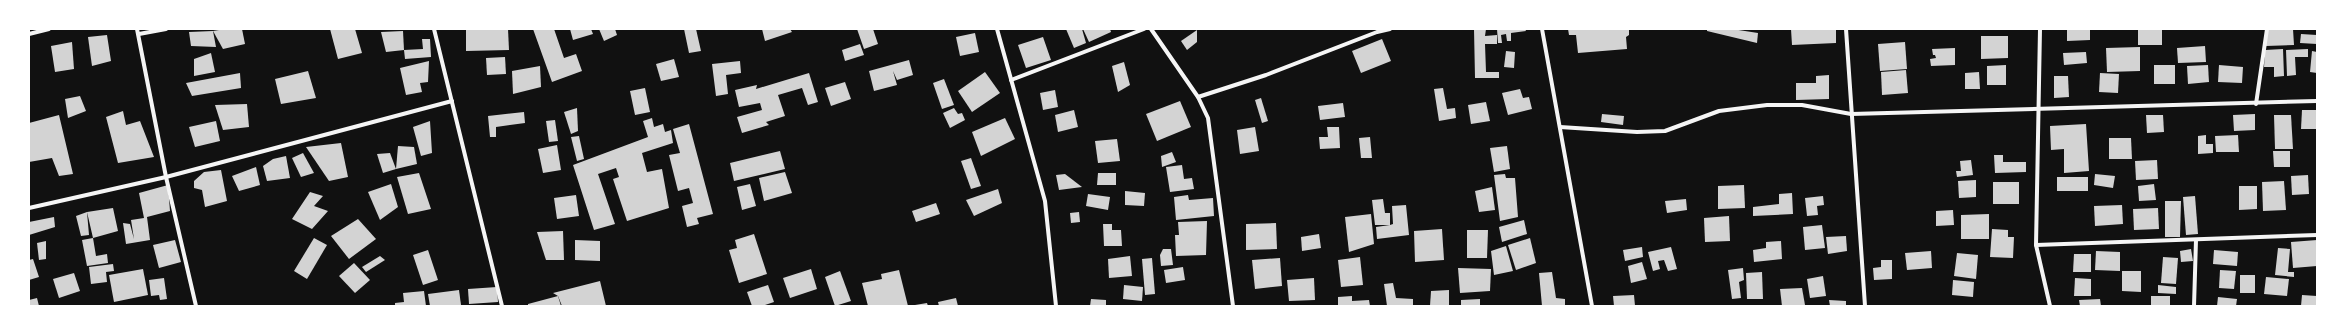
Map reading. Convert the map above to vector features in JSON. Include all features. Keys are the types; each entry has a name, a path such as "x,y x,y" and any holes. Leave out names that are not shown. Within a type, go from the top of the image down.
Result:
{"street":[{"path":"29,34 48,29"},
{"path":"137,29 166,177 196,306"},
{"path":"139,34 166,29"},
{"path":"434,29 502,306"},
{"path":"997,29 1045,201 1056,306"},
{"path":"1011,80 1144,29"},
{"path":"1151,29 1198,97 1208,118 1233,306"},
{"path":"1198,97 1266,75 1377,32 1390,29"},
{"path":"1542,29 1592,306"},
{"path":"1846,29 1850,114 1865,306"},
{"path":"2040,29 2036,245 2050,306"},
{"path":"2256,104 2267,29"},
{"path":"29,208 166,177 452,101"},
{"path":"1560,126 1637,132 1665,131 1678,128 1719,112 1767,105 1802,104 1850,114 2256,104 2317,101"},
{"path":"2036,245 2317,235"},
{"path":"2194,306 2196,240"}],"building":[{"path":"242,29 245,44 223,49 213,31"},
{"path":"330,29 355,29 362,53 338,59"},
{"path":"466,29 508,29 509,50 466,51"},
{"path":"533,29 554,29 564,58 576,54 582,71 552,82"},
{"path":"570,29 591,29 593,34 573,40"},
{"path":"599,29 615,29 617,35 604,41"},
{"path":"684,29 696,29 701,51 689,53"},
{"path":"762,29 790,29 792,32 765,41"},
{"path":"857,29 873,29 878,44 864,49"},
{"path":"1066,29 1082,29 1086,43 1074,48"},
{"path":"1083,29 1110,29 1111,32 1089,42"},
{"path":"1474,29 1486,29 1485,36 1497,35 1497,44 1485,44 1486,72 1499,72 1499,78 1475,78"},
{"path":"1497,29 1525,29 1526,31 1511,33 1511,41 1507,41 1506,34 1501,35 1502,43 1498,43"},
{"path":"1568,29 1629,29 1629,35 1626,37 1627,49 1578,53 1576,35 1569,35"},
{"path":"1707,29 1732,29 1758,33 1757,43 1707,31"},
{"path":"1791,29 1836,29 1836,43 1792,45"},
{"path":"2067,29 2090,29 2090,40 2067,41"},
{"path":"2138,29 2162,29 2162,45 2138,45"},
{"path":"2293,29 2294,45 2266,46 2266,30"},
{"path":"1197,30 1197,42 1187,50 1181,41"},
{"path":"213,31 216,47 191,46 189,32"},
{"path":"403,31 404,50 386,52 381,32"},
{"path":"975,33 979,52 960,56 956,37"},
{"path":"2301,34 2317,35 2317,44 2300,43"},
{"path":"107,35 111,61 92,66 88,37"},
{"path":"1981,36 2008,36 2008,58 1981,59"},
{"path":"1043,37 1051,60 1026,68 1018,45"},
{"path":"422,39 430,39 431,57 405,59 404,50 423,49"},
{"path":"1382,39 1391,61 1361,73 1352,51"},
{"path":"72,42 74,69 55,72 51,46"},
{"path":"1905,42 1907,69 1880,71 1878,44"},
{"path":"860,44 864,55 845,61 842,50"},
{"path":"2205,46 2206,62 2178,63 2177,48"},
{"path":"2140,47 2140,71 2107,72 2106,48"},
{"path":"1955,48 1955,65 1931,66 1930,59 1936,58 1935,55 1933,55 1932,49"},
{"path":"2283,49 2284,76 2274,77 2274,67 2264,67 2265,50"},
{"path":"2308,49 2308,57 2295,57 2296,75 2287,76 2286,50"},
{"path":"1506,51 1515,52 1514,68 1504,67"},
{"path":"2312,51 2317,52 2317,73 2310,72"},
{"path":"2086,52 2087,63 2064,65 2063,53"},
{"path":"211,53 215,72 194,76 194,59"},
{"path":"505,57 506,74 487,75 486,58"},
{"path":"674,59 679,77 661,81 656,64"},
{"path":"909,60 913,75 897,80 893,71 897,85 874,91 869,71"},
{"path":"429,61 428,82 420,83 422,92 406,95 400,68"},
{"path":"740,61 741,73 726,75 728,94 716,96 712,64"},
{"path":"1124,62 1130,85 1118,92 1112,66"},
{"path":"2006,65 2006,85 1987,85 1987,66"},
{"path":"2154,65 2175,65 2175,84 2154,84"},
{"path":"2208,65 2209,82 2188,84 2187,66"},
{"path":"2219,65 2243,67 2242,83 2218,82"},
{"path":"540,66 541,87 513,94 512,71"},
{"path":"1906,70 1908,93 1882,95 1881,72"},
{"path":"308,71 316,98 281,104 275,79"},
{"path":"985,72 1000,93 972,112 958,91"},
{"path":"1979,72 1980,89 1965,89 1965,73"},
{"path":"240,73 241,88 192,96 186,83"},
{"path":"809,73 818,102 808,105 802,88 778,95 785,116 766,122 769,125 742,133 737,117 762,110 760,103 739,107 735,90 757,85 756,89"},
{"path":"2100,73 2119,74 2118,93 2099,92"},
{"path":"1829,75 1829,99 1796,100 1796,83 1816,83 1816,76"},
{"path":"2054,76 2068,76 2069,97 2054,98"},
{"path":"944,79 954,105 942,109 933,83"},
{"path":"845,82 851,99 831,106 825,88"},
{"path":"645,88 650,112 635,115 630,91"},
{"path":"1443,88 1447,109 1455,108 1456,118 1439,121 1434,89"},
{"path":"1520,89 1523,98 1529,97 1532,109 1508,115 1502,93"},
{"path":"1055,90 1058,107 1043,110 1040,93"},
{"path":"80,96 86,111 68,118 65,99"},
{"path":"1261,98 1268,121 1262,123 1255,100"},
{"path":"1180,101 1191,127 1157,141 1146,114"},
{"path":"1486,102 1490,121 1471,124 1468,105"},
{"path":"1343,103 1345,117 1320,120 1318,106"},
{"path":"247,104 249,127 223,130 215,105"},
{"path":"577,108 578,131 571,134 564,112"},
{"path":"954,108 958,114 962,113 965,120 950,128 943,113"},
{"path":"1074,110 1078,127 1058,132 1055,115"},
{"path":"2302,110 2317,110 2317,129 2301,129"},
{"path":"123,111 126,125 140,121 154,157 118,163 106,117"},
{"path":"524,112 525,123 496,127 496,137 490,137 488,116"},
{"path":"1602,114 1624,116 1623,125 1601,122"},
{"path":"2255,114 2255,130 2234,131 2233,115"},
{"path":"59,115 73,174 59,176 52,158 29,162 29,123"},
{"path":"2146,115 2163,115 2164,132 2147,133"},
{"path":"2274,115 2291,115 2293,149 2275,149"},
{"path":"652,118 654,127 663,124 665,132 671,130 673,143 642,153 647,172 662,169 669,208 627,221 613,179 619,177 616,168 598,174 615,224 594,230 573,165 648,137 643,121"},
{"path":"1005,118 1015,139 981,156 972,132"},
{"path":"555,120 558,141 549,142 546,121"},
{"path":"216,121 220,141 195,147 189,127"},
{"path":"430,121 432,153 421,156 413,127"},
{"path":"689,124 713,214 697,218 699,224 687,227 682,206 693,203 689,188 678,191 669,155 680,153 673,129"},
{"path":"2086,124 2089,171 2064,173 2064,149 2051,150 2050,126"},
{"path":"1255,127 1259,151 1240,154 1237,130"},
{"path":"1327,127 1339,127 1340,148 1320,149 1319,137 1328,137"},
{"path":"2206,135 2206,144 2213,144 2213,153 2198,154 2198,136"},
{"path":"2238,135 2239,152 2216,152 2215,136"},
{"path":"579,136 584,159 577,161 571,137"},
{"path":"1370,137 1372,158 1361,158 1359,138"},
{"path":"2109,138 2131,138 2132,159 2109,159"},
{"path":"1117,139 1120,161 1098,163 1095,141"},
{"path":"341,143 348,177 329,181 306,147"},
{"path":"557,145 561,170 543,173 538,149"},
{"path":"398,146 414,147 417,164 396,169"},
{"path":"1507,146 1510,169 1494,172 1490,148"},
{"path":"780,151 785,169 734,181 730,163"},
{"path":"2273,151 2290,151 2290,167 2274,167"},
{"path":"1172,152 1176,162 1162,167 1161,156"},
{"path":"303,153 314,173 301,177 292,158"},
{"path":"390,153 396,169 383,173 377,154"},
{"path":"1994,155 2003,155 2003,162 2026,162 2026,172 1995,173"},
{"path":"286,156 290,178 267,181 263,166 273,159"},
{"path":"971,158 981,186 971,189 961,161"},
{"path":"1971,160 1973,175 1957,177 1956,171 1961,171 1960,161"},
{"path":"2157,160 2158,179 2136,180 2135,161"},
{"path":"1182,165 1184,179 1192,178 1194,189 1170,192 1166,167"},
{"path":"256,167 260,185 239,191 232,176"},
{"path":"221,170 227,201 205,207 202,190 194,188 194,181 204,172"},
{"path":"785,172 792,193 764,201 759,178"},
{"path":"419,173 431,209 408,214 397,177"},
{"path":"1098,173 1116,173 1116,185 1097,185"},
{"path":"1065,174 1082,187 1059,190 1056,175"},
{"path":"1505,174 1506,178 1515,178 1518,217 1500,221 1494,175"},
{"path":"2095,174 2115,176 2113,188 2094,185"},
{"path":"2308,175 2309,194 2292,195 2291,176"},
{"path":"2057,177 2088,177 2088,191 2057,191"},
{"path":"1976,180 1976,197 1959,198 1958,181"},
{"path":"2284,181 2286,210 2263,211 2262,182"},
{"path":"1993,182 2019,182 2019,204 1993,204"},
{"path":"391,184 398,207 380,220 368,192"},
{"path":"750,184 756,206 742,210 737,187"},
{"path":"2154,184 2156,200 2139,201 2138,186"},
{"path":"168,185 170,211 147,217 150,240 126,244 123,223 130,224 134,239 131,220 144,218 139,193"},
{"path":"1744,185 1745,208 1718,209 1718,186"},
{"path":"2239,186 2257,186 2257,209 2239,210"},
{"path":"1492,187 1495,210 1479,212 1475,191"},
{"path":"998,189 1002,203 974,216 966,200"},
{"path":"1125,191 1145,193 1144,206 1125,205"},
{"path":"310,192 323,196 314,206 328,211 312,229 292,219"},
{"path":"1792,193 1793,214 1753,216 1753,207 1779,204 1779,194"},
{"path":"1088,194 1110,197 1108,210 1086,206"},
{"path":"576,195 579,216 557,219 554,198"},
{"path":"1188,195 1189,200 1213,198 1214,216 1176,220 1174,197"},
{"path":"1823,196 1824,205 1817,206 1818,215 1807,216 1805,198"},
{"path":"2195,196 2198,234 2186,235 2183,197"},
{"path":"1383,199 1385,213 1390,213 1390,225 1375,225 1372,200"},
{"path":"1686,199 1687,210 1667,213 1665,201"},
{"path":"2165,201 2181,201 2180,237 2165,237"},
{"path":"936,203 940,214 916,222 912,211"},
{"path":"1406,205 1409,235 1377,239 1376,227 1393,224 1392,206"},
{"path":"2122,205 2123,224 2095,226 2094,206"},
{"path":"113,208 118,231 93,238 87,212"},
{"path":"2158,208 2159,229 2134,230 2133,209"},
{"path":"1953,210 1954,225 1936,226 1936,211"},
{"path":"87,212 89,235 81,236 76,216"},
{"path":"1079,212 1080,222 1071,223 1070,213"},
{"path":"1371,214 1374,244 1349,252 1345,217"},
{"path":"1989,214 1989,239 1961,239 1961,215"},
{"path":"1729,216 1730,241 1705,242 1704,218"},
{"path":"54,217 55,227 29,235 29,222"},
{"path":"358,219 376,239 349,259 331,236"},
{"path":"1524,220 1527,234 1502,242 1499,227"},
{"path":"1207,221 1206,255 1176,256 1175,235 1179,235 1178,222"},
{"path":"1276,223 1277,249 1246,250 1246,224"},
{"path":"1103,224 1112,224 1112,230 1121,230 1122,246 1104,246"},
{"path":"1822,225 1825,248 1805,250 1803,227"},
{"path":"1442,229 1444,260 1415,262 1414,231"},
{"path":"1992,229 2008,230 2008,237 2014,237 2013,258 1990,257"},
{"path":"1467,230 1488,230 1487,258 1467,258"},
{"path":"563,231 564,260 546,260 537,232"},
{"path":"754,234 767,274 739,283 729,250 737,248 735,240"},
{"path":"1319,234 1321,248 1302,251 1301,237"},
{"path":"1846,236 1847,251 1828,254 1826,237"},
{"path":"93,238 96,256 107,254 108,263 87,266 82,240"},
{"path":"314,238 327,245 307,279 294,271"},
{"path":"1530,238 1536,263 1516,270 1508,245"},
{"path":"175,240 181,262 159,268 153,245"},
{"path":"575,240 600,241 600,261 575,260"},
{"path":"2317,240 2317,266 2293,268 2291,242"},
{"path":"46,241 46,259 39,260 37,243"},
{"path":"1781,241 1782,259 1754,262 1753,250 1766,248 1766,242"},
{"path":"1506,246 1513,271 1494,275 1491,251"},
{"path":"1642,247 1643,257 1625,261 1623,250"},
{"path":"1671,247 1677,269 1668,271 1664,260 1658,261 1660,269 1653,271 1648,252"},
{"path":"2278,248 2290,249 2288,272 2294,272 2294,277 2275,275"},
{"path":"1163,249 1171,249 1173,265 1161,266 1160,255"},
{"path":"2191,249 2193,261 2181,262 2180,251"},
{"path":"428,250 438,280 423,285 413,255"},
{"path":"2214,250 2238,252 2237,266 2213,264"},
{"path":"1931,251 1932,268 1907,270 1905,253"},
{"path":"2096,251 2120,252 2120,271 2095,270"},
{"path":"1957,253 1978,255 1976,279 1954,276"},
{"path":"2074,254 2091,254 2091,272 2073,272"},
{"path":"380,256 385,260 366,272 362,267"},
{"path":"1130,256 1132,276 1109,278 1108,259"},
{"path":"1360,257 1363,285 1341,287 1338,260"},
{"path":"2163,257 2178,258 2176,284 2161,283"},
{"path":"1152,258 1155,294 1145,295 1142,259"},
{"path":"1280,258 1282,286 1255,289 1252,260"},
{"path":"33,259 39,277 29,280 29,260"},
{"path":"1881,260 1892,260 1892,279 1874,280 1873,268 1881,267"},
{"path":"1642,262 1647,279 1631,283 1628,266"},
{"path":"354,263 370,280 355,293 339,276"},
{"path":"113,264 114,271 106,272 107,282 91,284 89,267"},
{"path":"1183,267 1185,280 1166,283 1164,270"},
{"path":"1458,268 1491,269 1490,291 1460,293"},
{"path":"1743,268 1744,280 1739,282 1741,298 1732,299 1728,270"},
{"path":"143,269 148,295 114,302 109,275"},
{"path":"811,269 817,289 790,298 783,278"},
{"path":"899,270 908,306 868,306 862,283 882,279 881,274"},
{"path":"2220,270 2236,271 2234,289 2219,288"},
{"path":"840,271 851,301 835,306 825,277"},
{"path":"2122,271 2141,271 2141,292 2122,291"},
{"path":"1552,272 1556,298 1565,299 1565,306 1542,306 1539,273"},
{"path":"1762,272 1763,299 1747,299 1746,273"},
{"path":"74,273 80,291 59,298 53,279"},
{"path":"2240,275 2255,275 2255,293 2240,293"},
{"path":"1823,276 1826,296 1810,298 1807,279"},
{"path":"2266,277 2289,279 2287,296 2264,294"},
{"path":"164,278 167,299 160,300 159,295 151,296 149,280"},
{"path":"1314,278 1315,300 1289,301 1287,280"},
{"path":"2075,278 2091,279 2091,296 2074,296"},
{"path":"1953,280 1974,282 1973,297 1952,295"},
{"path":"600,281 606,306 562,306 558,296 553,293"},
{"path":"1393,283 1396,298 1413,299 1413,306 1387,306 1384,284"},
{"path":"768,285 774,302 762,306 752,306 747,292"},
{"path":"1124,285 1143,287 1142,301 1123,299"},
{"path":"2158,285 2176,287 2176,294 2158,293"},
{"path":"497,287 498,302 469,304 468,289"},
{"path":"1802,288 1805,305 1782,306 1780,289"},
{"path":"459,290 461,305 430,306 428,294"},
{"path":"1449,290 1449,306 1430,306 1431,291"},
{"path":"424,291 426,306 395,306 395,303 404,302 403,293"},
{"path":"1634,295 1635,306 1614,306 1613,296"},
{"path":"2302,295 2317,296 2317,306 2301,306"},
{"path":"558,296 561,306 528,306 528,304"},
{"path":"1352,296 1352,301 1369,300 1370,306 1338,306 1338,297"},
{"path":"2151,296 2170,296 2170,306 2151,306"},
{"path":"2218,297 2237,299 2236,306 2217,306"},
{"path":"37,298 39,306 29,306 29,300"},
{"path":"956,298 958,306 939,306 938,302"},
{"path":"1091,299 1106,300 1106,306 1090,306"},
{"path":"1480,299 1480,306 1461,306 1461,300"},
{"path":"2100,299 2101,306 2080,306 2079,300"},
{"path":"1829,300 1846,301 1846,306 1830,306"},
{"path":"927,303 928,306 915,306 915,305"}]}
